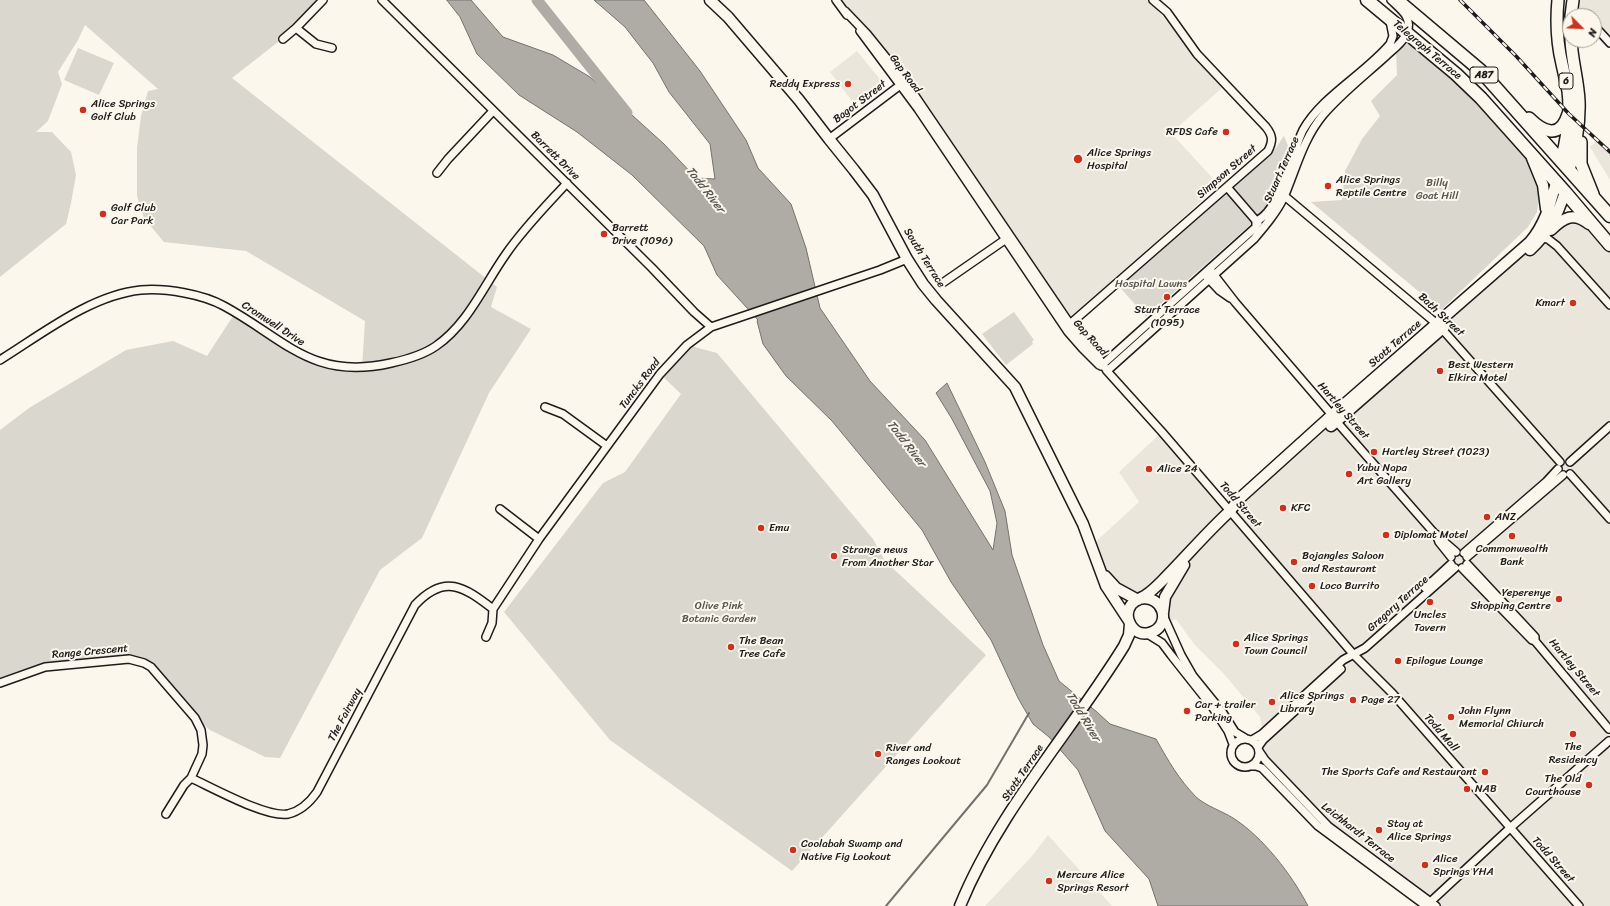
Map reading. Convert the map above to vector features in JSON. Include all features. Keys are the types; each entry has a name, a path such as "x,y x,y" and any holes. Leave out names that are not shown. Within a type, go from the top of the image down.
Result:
{"highway":[{"name":"Telegraph Terrace","path":"1367,0 1470,87 1565,192"},
{"name":"Telegraph Terrace","path":"1397,0 1488,79 1566,166"},
{"name":"6","path":"1556,183 1566,166"},
{"name":"6","path":"1565,192 1566,166"},
{"name":"A87","path":"1566,166 1610,216"},
{"name":"A87","path":"1565,192 1610,245"}],"main road":[{"name":"South Terrace","path":"710,0 728,18 799,100 873,195 923,284 1015,387 1084,524 1099,568 1110,593 1129,623"},
{"name":"6","path":"1558,0 1556,24 1560,51 1574,101"},
{"name":"6","path":"1566,166 1568,128 1574,101 1571,48"},
{"path":"1488,79 1536,125 1544,130 1556,130 1563,124 1574,101 1582,107 1581,164 1592,192 1598,202"},
{"path":"1530,154 1545,195 1546,217"},
{"name":"Stott Terrace","path":"1439,327 1526,246 1539,230 1546,217 1556,183"},
{"name":"Stott Terrace","path":"1139,599 1162,580 1239,499 1543,238 1556,217 1565,192"},
{"path":"1543,238 1556,225 1571,217 1580,218 1600,233"},
{"name":"Stott Terrace","path":"1163,614 1165,597 1202,538"},
{"name":"South Terrace","path":"1099,568 1116,588 1139,599"},
{"path":"1149,598 1154,600 1159,604 1163,614 1160,626 1156,630 1146,634 1136,631 1129,623 1128,616 1130,606 1139,599 1149,598"},
{"name":"Stott Terrace","path":"960,906 976,871 995,838 1039,770 1116,659 1127,640 1129,623"},
{"name":"Stott Terrace","path":"1116,659 1146,634"}],"street":[{"path":"283,39 323,0"},
{"name":"Barrett Drive","path":"382,0 567,183 694,312 712,327"},
{"name":"Gap Road","path":"836,0 870,37 926,117 997,221 1068,332 1082,348 1102,365"},
{"name":"Simpson Street","path":"1070,324 1268,152 1272,144 1272,134 1196,54 1167,12 1153,0"},
{"path":"1391,0 1407,16 1407,34"},
{"name":"Stuart Terrace","path":"1107,371 1252,232 1256,227 1256,221 1263,218 1280,197 1301,135 1311,119 1320,108 1390,44 1393,32 1389,18"},
{"path":"296,28 316,44 332,48"},
{"name":"Stuart Terrace","path":"1102,365 1209,274 1254,239 1263,228 1280,197 1306,142 1317,123 1331,107 1397,46 1407,34"},
{"path":"1602,34 1610,43"},
{"name":"Bagot Street","path":"829,139 902,83"},
{"path":"437,173 448,159 493,111"},
{"name":"Cromwell Drive","path":"0,360 92,304 125,292 155,290 181,293 223,305 290,349 303,356 326,364 355,368 382,365 399,361 430,350 452,332 466,315 506,254 525,229 567,183"},
{"path":"1227,187 1263,228"},
{"name":"Bath Street","path":"1280,197 1291,200 1439,327 1563,470 1610,519"},
{"path":"944,282 1008,238"},
{"name":"Gap Road","path":"1008,238 1070,324 1107,371"},
{"path":"1543,238 1548,239 1557,246 1610,305"},
{"name":"Tuncks Road","path":"486,638 492,623 493,609 539,539 660,374 688,345 712,327 908,259"},
{"name":"Hartley Street","path":"1209,274 1459,560 1535,637 1536,641 1610,728"},
{"name":"Todd Street","path":"1107,371 1230,510 1354,655"},
{"path":"545,407 563,414 607,446"},
{"path":"1570,462 1610,426"},
{"path":"1565,460 1570,462 1573,469 1563,470 1565,460"},
{"name":"Gregory Terrace","path":"1259,749 1263,740 1346,664 1362,645 1546,482 1563,470"},
{"path":"500,509 539,539"},
{"name":"The Fairway","path":"191,778 262,810 278,814 289,814 299,810 309,802 317,792 415,605 424,595 440,587 461,588 469,591 493,609"},
{"path":"1146,634 1162,643 1213,708 1228,732 1233,744 1231,752 1233,760 1239,766 1250,766 1256,762 1259,749 1248,739 1235,732 1220,709 1193,676 1181,655 1163,614"},
{"name":"Gregory Terrace","path":"1248,739 1262,734 1343,660 1354,655"},
{"name":"Todd Mall","path":"1354,655 1393,694 1510,828"},
{"name":"Range Crescent","path":"0,683 45,667 129,659 144,663 155,671 195,718 201,730 204,745 202,754 191,778 181,790 166,814"},
{"path":"1429,905 1510,828 1610,741 1607,735 1610,728"},
{"path":"1233,744 1238,740 1248,739"},
{"name":"Leichhardt Terrace","path":"1259,749 1265,760 1328,826 1429,905"},
{"name":"Leichhardt Terrace","path":"1250,766 1262,768 1318,826 1429,905"},
{"name":"Todd Street","path":"1510,828 1579,906"}],"shaded area":[{"name":"Alice Springs Hospital","path":"842,0 1149,0 1222,88 1171,133 1219,185 1072,318 911,86"},
{"path":"1573,0 1610,0 1610,43 1602,36 1602,8 1572,8"},
{"path":"857,51 883,83 855,105 830,72"},
{"path":"1598,139 1610,148 1610,180 1590,147"},
{"path":"1576,217 1610,245 1610,906 1442,906 1356,839 1324,818 1263,751 1265,742 1260,717 1224,674 1194,644 1176,619 1167,623 1163,617 1176,575 1143,598 1116,588 1091,546 1139,502 1119,472 1162,432 1230,510 1243,503 1543,238"},
{"name":"Mercure Alice Springs Resort","path":"1048,835 1112,906 985,906 1032,856"}],"green space":[{"path":"0,0 323,0 296,28 232,78 497,287 491,307 531,329 489,393 422,538 380,570 280,758 265,757 210,730 195,718 155,671 134,659 45,667 0,683 0,430 29,408 126,350 173,341 207,356 235,313 303,356 362,368 365,321 246,251 164,242 144,218 137,196 137,148 141,116 148,91 158,89 85,25 78,40 58,72 62,84 48,121 36,132 52,132 71,152 76,175 66,224 0,277"},
{"name":"Billy Goat Hill","path":"1410,42 1445,65 1520,150 1537,179 1539,197 1537,212 1528,227 1441,310 1311,202 1342,200 1345,171 1362,139 1380,116 1371,101 1397,75 1396,52"},
{"path":"78,48 114,63 99,95 64,80"},
{"name":"Hospital Lawns","path":"1284,136 1288,146 1288,152 1276,187 1263,211 1250,225 1146,317 1118,285 1275,149"},
{"path":"1014,312 1034,340 1032,341 1033,344 1006,365 982,334"},
{"name":"Olive Pink Botanic Garden","path":"687,345 717,353 873,539 885,561 986,655 792,871 610,740 504,612 603,483 625,472 681,394 660,374"}],"water":[{"path":"447,0 471,0 503,37 553,55 590,77 664,144 696,178 715,179 710,144 669,92 653,63 625,27 594,0 644,0 700,71 746,140 758,168 791,204 806,248 820,308 870,381 925,440 993,550 997,523 990,491 952,419 936,393 947,383 985,462 1005,511 1012,555 1043,645 1059,681 1110,724 1156,739 1174,770 1196,797 1204,803 1233,818 1255,835 1276,858 1294,882 1308,906 1158,906 1149,879 1105,831 1078,770 1049,737 1033,724 1018,698 991,640 951,582 922,530 832,421 786,376 763,344 758,320 717,275 704,246 632,175 577,132 519,95 477,54 460,17"}],"waterway":[{"name":"Todd River","path":"537,0 627,113"},
{"path":"886,906 987,785 1029,713"}],"railway":[{"path":"1460,0 1516,56 1569,114 1610,152"}],"place":[{"name":"Reddy Express","path":"848,84"},
{"name":"Alice Springs Golf Club","path":"83,110"},
{"name":"RFDS Cafe","path":"1226,132"},
{"name":"Alice Springs Hospital","path":"1078,159"},
{"name":"Alice Springs Reptile Centre","path":"1328,186"},
{"name":"Golf Club Car Park","path":"103,214"},
{"name":"Barrett Drive (1096)","path":"604,234"},
{"name":"Sturt Terrace (1095)","path":"1167,297"},
{"name":"Kmart","path":"1573,303"},
{"name":"Best Western Elkira Motel","path":"1440,371"},
{"name":"Hartley Street (1023)","path":"1374,452"},
{"name":"Alice 24","path":"1149,469"},
{"name":"Yubu Napa Art Gallery","path":"1349,474"},
{"name":"KFC","path":"1283,508"},
{"name":"ANZ","path":"1487,517"},
{"name":"Emu","path":"761,528"},
{"name":"Diplomat Motel","path":"1386,535"},
{"name":"Commonwealth Bank","path":"1512,536"},
{"name":"Strange news From Another Star","path":"834,556"},
{"name":"Bojangles Saloon and Restaurant","path":"1294,562"},
{"name":"Loco Burrito","path":"1312,586"},
{"name":"Yeperenye Shopping Centre","path":"1559,599"},
{"name":"Uncles Tavern","path":"1430,602"},
{"name":"Alice Springs Town Council","path":"1236,644"},
{"name":"The Bean Tree Cafe","path":"731,647"},
{"name":"Epilogue Lounge","path":"1398,661"},
{"name":"Page 27","path":"1353,700"},
{"name":"Alice Springs Library","path":"1272,702"},
{"name":"Car + trailer Parking","path":"1187,711"},
{"name":"John Flynn Memorial Chiurch","path":"1451,717"},
{"name":"The Residency","path":"1573,734"},
{"name":"River and Ranges Lookout","path":"878,754"},
{"name":"The Sports Cafe and Restaurant","path":"1485,772"},
{"name":"The Old Courthouse","path":"1589,785"},
{"name":"NAB","path":"1467,789"},
{"name":"Stay at Alice Springs","path":"1379,830"},
{"name":"Coolabah Swamp and Native Fig Lookout","path":"793,850"},
{"name":"Alice Springs YHA","path":"1425,865"},
{"name":"Mercure Alice Springs Resort","path":"1049,881"}]}
